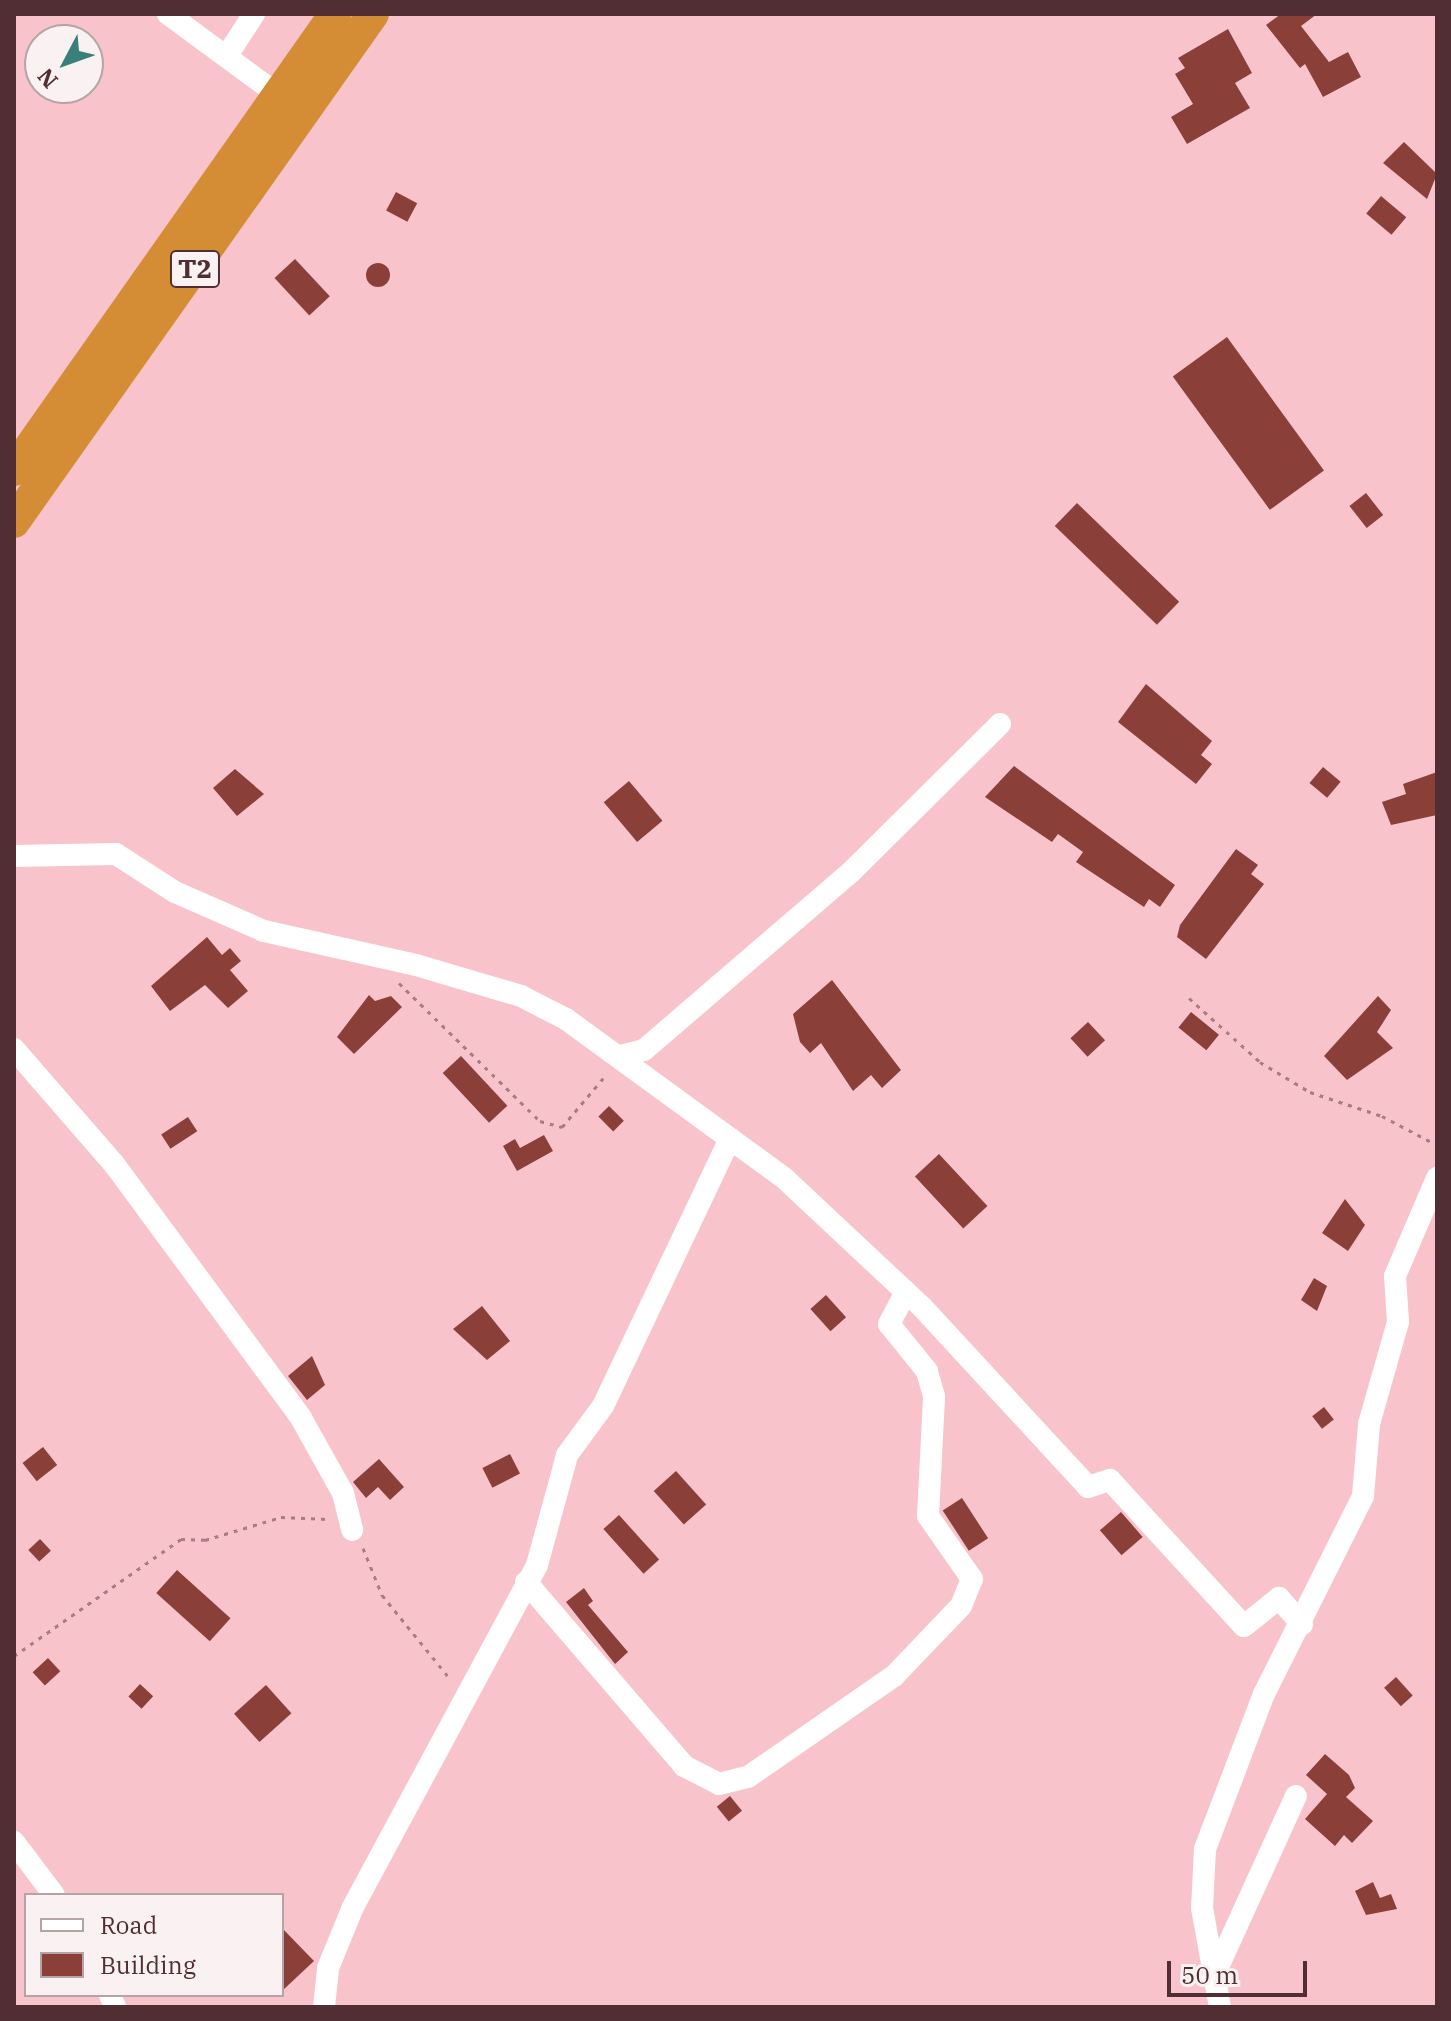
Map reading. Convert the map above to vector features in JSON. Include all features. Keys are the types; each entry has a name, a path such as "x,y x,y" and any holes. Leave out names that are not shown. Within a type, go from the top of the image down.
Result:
{"highway":[{"name":"T2","path":"14,522 290,104 335,14"},
{"name":"T2","path":"14,470 290,104 373,14"}],"street":[{"path":"168,14 228,54 290,104"},
{"path":"228,54 254,14"},
{"path":"621,1056 644,1050 851,872 1000,724"},
{"path":"14,856 116,854 216,912 521,996 621,1056 730,1139 766,1162 906,1292 1088,1487 1110,1480 1244,1626 1279,1598 1302,1624"},
{"path":"14,1049 114,1164 301,1418 343,1493 352,1530"},
{"path":"324,2007 328,1968 353,1907 526,1582 567,1455 603,1406 730,1139"},
{"path":"1220,2007 1202,1908 1205,1849 1264,1694 1302,1624 1363,1496 1369,1424 1398,1322 1395,1276 1437,1178"},
{"path":"526,1582 684,1766 719,1784 748,1777 894,1676 961,1606 972,1579 928,1516 934,1396 927,1371 889,1324 906,1292"},
{"path":"1213,1978 1296,1796"},
{"path":"14,1842 52,1893"}],"path":[{"path":"369,955 540,1121 562,1127 621,1056"},
{"path":"1189,998 1260,1062 1310,1092 1382,1116 1437,1145"},
{"path":"14,1656 181,1539 205,1540 281,1517 335,1520 352,1530 382,1595 465,1697"}],"building":[{"path":"1281,14 1317,14 1301,26 1329,62 1348,52 1361,77 1323,97 1305,64 1300,68 1266,25"},
{"path":"1228,29 1252,73 1235,83 1250,108 1187,144 1171,117 1193,104 1175,74 1185,68 1178,58"},
{"path":"1404,142 1437,174 1427,199 1383,163"},
{"path":"396,192 417,203 407,222 386,211"},
{"path":"1381,196 1406,217 1391,235 1366,214"},
{"path":"295,259 330,296 309,315 275,278"},
{"path":"378,263 389,270 390,275 383,286 378,287 367,280 366,275 373,264"},
{"path":"1227,337 1324,470 1270,510 1173,376"},
{"path":"1366,493 1383,515 1367,528 1349,506"},
{"path":"1077,503 1179,602 1157,625 1055,526"},
{"path":"1146,684 1212,741 1201,755 1212,764 1196,784 1118,722"},
{"path":"1014,766 1175,885 1160,907 1149,899 1144,907 1076,862 1083,852 1058,834 1052,842 985,797"},
{"path":"1323,767 1341,782 1327,798 1310,783"},
{"path":"235,769 264,794 237,816 213,788"},
{"path":"1437,772 1437,815 1391,825 1382,802 1406,794 1403,784"},
{"path":"629,781 662,821 637,842 604,802"},
{"path":"1236,849 1258,865 1251,874 1264,884 1206,959 1177,937 1180,925"},
{"path":"207,937 222,955 230,948 241,961 230,970 248,991 228,1008 205,985 170,1011 151,986"},
{"path":"832,980 901,1070 882,1088 871,1075 853,1091 821,1043 810,1053 800,1042 793,1014"},
{"path":"369,995 375,1001 391,996 402,1007 354,1054 337,1037"},
{"path":"1378,996 1391,1010 1377,1032 1393,1048 1347,1080 1324,1056"},
{"path":"1191,1012 1219,1035 1206,1050 1178,1028"},
{"path":"1088,1022 1105,1040 1087,1057 1070,1038"},
{"path":"461,1056 507,1106 489,1123 443,1073"},
{"path":"609,1106 624,1121 613,1131 598,1117"},
{"path":"188,1117 197,1131 170,1149 161,1134"},
{"path":"544,1135 553,1151 517,1171 503,1146 515,1139 520,1148"},
{"path":"939,1154 987,1206 963,1228 915,1177"},
{"path":"1345,1199 1365,1225 1348,1251 1322,1233"},
{"path":"1314,1278 1327,1286 1317,1311 1301,1300"},
{"path":"826,1295 846,1317 830,1331 810,1309"},
{"path":"482,1306 510,1341 487,1360 453,1329"},
{"path":"312,1356 325,1385 307,1400 288,1376"},
{"path":"1324,1407 1334,1420 1322,1429 1312,1416"},
{"path":"43,1447 57,1465 37,1481 23,1463"},
{"path":"510,1454 520,1474 492,1488 482,1468"},
{"path":"379,1459 404,1487 390,1500 378,1487 366,1498 353,1482"},
{"path":"676,1471 706,1504 684,1525 654,1491"},
{"path":"962,1498 988,1538 969,1551 943,1511"},
{"path":"1121,1512 1143,1537 1122,1555 1100,1530"},
{"path":"619,1515 659,1560 644,1574 603,1529"},
{"path":"40,1539 51,1551 39,1562 28,1550"},
{"path":"177,1570 231,1618 210,1641 156,1593"},
{"path":"584,1588 593,1601 588,1605 628,1652 615,1664 566,1602"},
{"path":"48,1658 60,1671 45,1685 33,1672"},
{"path":"1396,1677 1413,1696 1401,1706 1384,1688"},
{"path":"140,1684 153,1696 142,1709 128,1696"},
{"path":"266,1685 291,1713 259,1742 234,1714"},
{"path":"1325,1754 1349,1775 1355,1788 1346,1797 1373,1821 1352,1843 1344,1835 1335,1846 1305,1819 1327,1794 1306,1775"},
{"path":"730,1796 742,1811 729,1821 717,1807"},
{"path":"1373,1882 1380,1898 1391,1894 1397,1909 1366,1915 1355,1891"},
{"path":"284,1930 314,1961 284,1989"}]}
